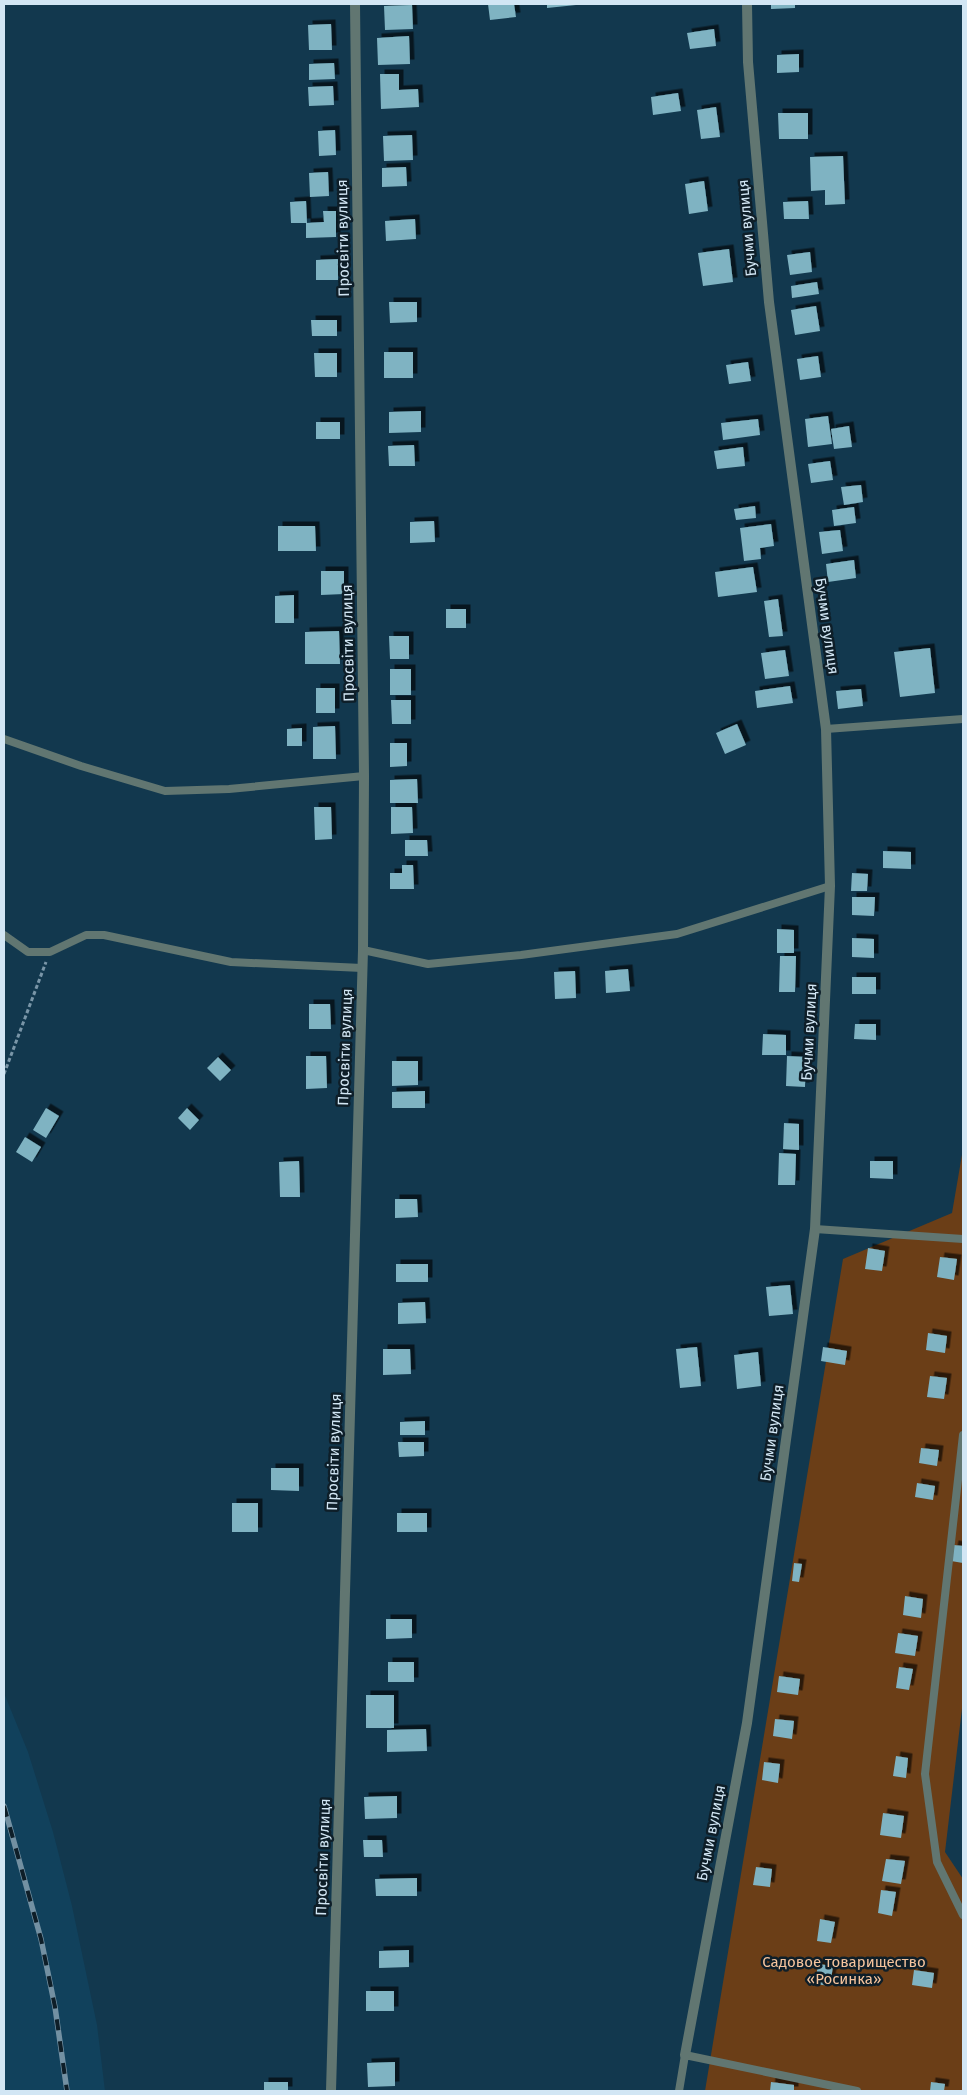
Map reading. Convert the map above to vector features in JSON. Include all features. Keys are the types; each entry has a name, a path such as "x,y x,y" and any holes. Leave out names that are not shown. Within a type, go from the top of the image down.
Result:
{"street":[{"name":"Просвіти вулиця","path":"331,2091 363,950 364,776 355,4"},
{"name":"Бучми вулиця","path":"685,2055 747,1723 815,1229 830,886 826,729 769,302 748,62 746,4"}],"lane":[{"path":"826,729 963,719"},
{"path":"4,738 81,766 165,791 229,789 364,776"},
{"path":"363,950 428,964 521,955 677,934 830,886"},
{"path":"4,935 28,952 50,952 86,935 104,935 230,962 362,968"},
{"path":"815,1229 963,1239"},
{"path":"963,1435 925,1774 938,1862 963,1915"},
{"path":"679,2091 685,2055 857,2091"}],"path":[{"path":"4,1074 50,952"}],"shaded area":[{"path":"4,1693 28,1752 53,1832 72,1906 97,2025 105,2091 4,2091"}],"green space":[{"name":"Садовое товарищество «Росинка»","path":"963,1149 963,1700 945,1852 963,1879 963,2091 705,2091 843,1259 952,1213"}],"building":[{"path":"488,4 514,4 516,17 490,20"},
{"path":"547,4 576,4 576,5 547,8"},
{"path":"771,4 795,4 795,8 771,9"},
{"path":"412,5 413,29 385,30 384,6"},
{"path":"331,24 332,50 309,50 308,25"},
{"path":"714,29 716,46 690,49 687,33"},
{"path":"409,36 410,64 378,65 377,38"},
{"path":"799,54 799,72 777,73 777,55"},
{"path":"334,63 335,79 309,80 309,64"},
{"path":"380,74 399,74 399,90 418,89 419,107 381,109"},
{"path":"333,86 334,105 309,106 308,87"},
{"path":"678,93 681,111 653,115 651,97"},
{"path":"716,107 720,137 701,139 697,110"},
{"path":"778,113 808,113 808,139 779,139"},
{"path":"335,130 336,155 319,156 318,131"},
{"path":"412,135 413,160 384,161 383,136"},
{"path":"843,156 845,204 825,205 825,190 811,191 810,157"},
{"path":"406,167 407,186 382,187 382,168"},
{"path":"328,172 329,196 310,197 309,173"},
{"path":"704,181 708,211 689,214 685,184"},
{"path":"306,201 307,223 291,223 290,202"},
{"path":"808,201 809,219 784,219 783,202"},
{"path":"323,211 336,211 336,237 306,238 306,223 324,222"},
{"path":"415,219 416,239 386,241 385,221"},
{"path":"729,249 733,282 703,286 698,253"},
{"path":"810,252 812,272 790,275 787,255"},
{"path":"338,259 338,280 316,280 316,260"},
{"path":"817,282 819,294 792,298 791,286"},
{"path":"389,302 417,302 417,322 390,323"},
{"path":"816,306 820,331 795,335 791,310"},
{"path":"311,320 337,320 337,336 312,336"},
{"path":"384,352 413,352 413,378 384,378"},
{"path":"314,353 337,353 337,377 315,377"},
{"path":"818,356 821,377 800,380 797,359"},
{"path":"748,362 751,381 729,384 726,365"},
{"path":"421,411 421,432 389,433 389,412"},
{"path":"828,416 832,444 808,447 805,419"},
{"path":"758,419 760,435 723,440 721,423"},
{"path":"316,422 340,422 340,439 316,439"},
{"path":"849,426 852,447 834,449 831,429"},
{"path":"414,445 415,466 389,466 388,446"},
{"path":"743,447 745,466 717,469 714,451"},
{"path":"830,461 833,480 811,483 808,464"},
{"path":"861,485 863,502 844,505 841,487"},
{"path":"755,506 756,518 736,520 734,509"},
{"path":"854,507 856,523 834,526 832,510"},
{"path":"434,521 435,542 410,543 410,522"},
{"path":"771,524 774,546 760,548 761,559 744,561 740,528"},
{"path":"278,526 315,526 316,551 278,551"},
{"path":"840,530 843,551 822,554 819,532"},
{"path":"854,560 856,578 828,582 826,564"},
{"path":"753,567 757,592 718,597 715,572"},
{"path":"321,571 344,571 344,594 321,595"},
{"path":"294,595 294,623 275,623 275,596"},
{"path":"778,599 783,636 769,637 764,601"},
{"path":"446,609 466,609 466,628 446,628"},
{"path":"339,631 340,664 305,664 305,632"},
{"path":"389,636 409,636 409,659 390,659"},
{"path":"930,648 935,693 900,697 894,652"},
{"path":"785,650 789,676 765,679 761,653"},
{"path":"390,669 411,669 411,695 390,695"},
{"path":"790,686 793,703 757,708 755,691"},
{"path":"316,688 335,688 335,713 316,713"},
{"path":"861,689 863,706 838,709 836,691"},
{"path":"391,700 411,700 411,724 392,724"},
{"path":"737,724 746,745 725,754 716,733"},
{"path":"335,726 336,759 313,759 313,727"},
{"path":"302,728 302,746 287,746 287,729"},
{"path":"390,743 407,743 407,766 390,767"},
{"path":"417,779 418,803 390,803 390,780"},
{"path":"314,807 331,807 332,839 315,840"},
{"path":"391,807 412,807 413,833 391,834"},
{"path":"405,840 427,840 428,856 405,856"},
{"path":"883,851 911,852 911,869 883,868"},
{"path":"402,865 413,865 414,889 390,889 390,873 402,873"},
{"path":"852,873 868,874 867,891 851,891"},
{"path":"852,897 875,897 874,916 852,915"},
{"path":"777,929 794,930 794,953 777,953"},
{"path":"852,938 874,939 874,958 852,957"},
{"path":"780,956 796,956 795,992 779,992"},
{"path":"628,969 630,991 606,993 605,971"},
{"path":"575,971 576,998 555,999 554,972"},
{"path":"852,977 876,977 876,994 852,994"},
{"path":"309,1004 330,1004 331,1029 309,1029"},
{"path":"855,1024 876,1024 876,1040 854,1039"},
{"path":"763,1034 786,1035 786,1055 762,1055"},
{"path":"306,1056 326,1056 327,1088 306,1089"},
{"path":"787,1056 806,1057 805,1087 786,1086"},
{"path":"218,1057 231,1070 220,1081 207,1068"},
{"path":"392,1061 418,1061 418,1085 392,1086"},
{"path":"425,1091 425,1108 392,1108 392,1092"},
{"path":"46,1108 59,1116 46,1138 33,1130"},
{"path":"187,1108 199,1120 190,1130 178,1118"},
{"path":"784,1123 799,1124 799,1150 783,1149"},
{"path":"25,1137 41,1147 32,1162 16,1152"},
{"path":"779,1153 796,1154 795,1185 778,1185"},
{"path":"299,1161 300,1197 280,1197 279,1162"},
{"path":"870,1161 893,1161 893,1179 870,1178"},
{"path":"395,1199 417,1199 418,1217 395,1218"},
{"path":"868,1248 885,1251 882,1271 865,1269"},
{"path":"940,1257 957,1259 954,1280 937,1277"},
{"path":"396,1264 428,1264 428,1282 396,1282"},
{"path":"790,1285 793,1314 769,1316 766,1287"},
{"path":"425,1302 426,1323 398,1324 398,1303"},
{"path":"928,1333 947,1336 945,1353 926,1350"},
{"path":"697,1347 701,1386 680,1388 676,1349"},
{"path":"823,1347 847,1351 845,1365 821,1361"},
{"path":"383,1349 410,1349 411,1374 383,1375"},
{"path":"758,1352 761,1386 737,1389 734,1355"},
{"path":"930,1376 947,1378 944,1399 927,1397"},
{"path":"425,1421 425,1435 400,1435 400,1422"},
{"path":"398,1442 424,1442 424,1456 399,1457"},
{"path":"921,1448 939,1450 937,1466 919,1463"},
{"path":"271,1468 299,1468 299,1491 271,1490"},
{"path":"917,1483 935,1486 933,1500 915,1497"},
{"path":"232,1503 258,1503 258,1532 232,1532"},
{"path":"397,1513 427,1513 427,1532 397,1532"},
{"path":"954,1545 963,1546 963,1563 951,1561"},
{"path":"794,1563 802,1564 799,1582 792,1581"},
{"path":"905,1596 923,1599 921,1618 903,1615"},
{"path":"386,1619 412,1619 412,1638 386,1639"},
{"path":"898,1633 918,1636 915,1656 895,1653"},
{"path":"388,1662 414,1662 414,1682 388,1682"},
{"path":"899,1667 913,1669 909,1690 896,1688"},
{"path":"779,1676 800,1679 798,1695 777,1692"},
{"path":"366,1695 394,1695 394,1728 366,1728"},
{"path":"775,1719 794,1721 792,1739 773,1736"},
{"path":"426,1729 427,1751 387,1752 387,1730"},
{"path":"896,1756 908,1758 906,1778 893,1776"},
{"path":"764,1762 780,1764 778,1783 762,1780"},
{"path":"397,1796 397,1818 365,1819 364,1797"},
{"path":"883,1813 904,1816 901,1838 880,1835"},
{"path":"363,1840 382,1840 383,1857 364,1857"},
{"path":"886,1859 905,1861 901,1884 882,1881"},
{"path":"756,1867 772,1869 770,1887 753,1885"},
{"path":"417,1878 417,1896 376,1896 375,1879"},
{"path":"881,1890 896,1892 892,1916 878,1913"},
{"path":"820,1919 835,1922 831,1943 817,1941"},
{"path":"409,1950 409,1967 379,1968 379,1951"},
{"path":"818,1964 833,1966 830,1986 815,1984"},
{"path":"914,1970 934,1973 932,1988 912,1985"},
{"path":"366,1991 394,1991 394,2011 366,2011"},
{"path":"395,2062 395,2086 368,2087 367,2063"},
{"path":"264,2082 288,2082 288,2091 264,2091"},
{"path":"771,2082 794,2085 794,2091 770,2091"},
{"path":"931,2082 945,2084 944,2091 930,2091"}],"railway":[{"path":"4,1806 41,1939 55,2007 67,2091"}]}
